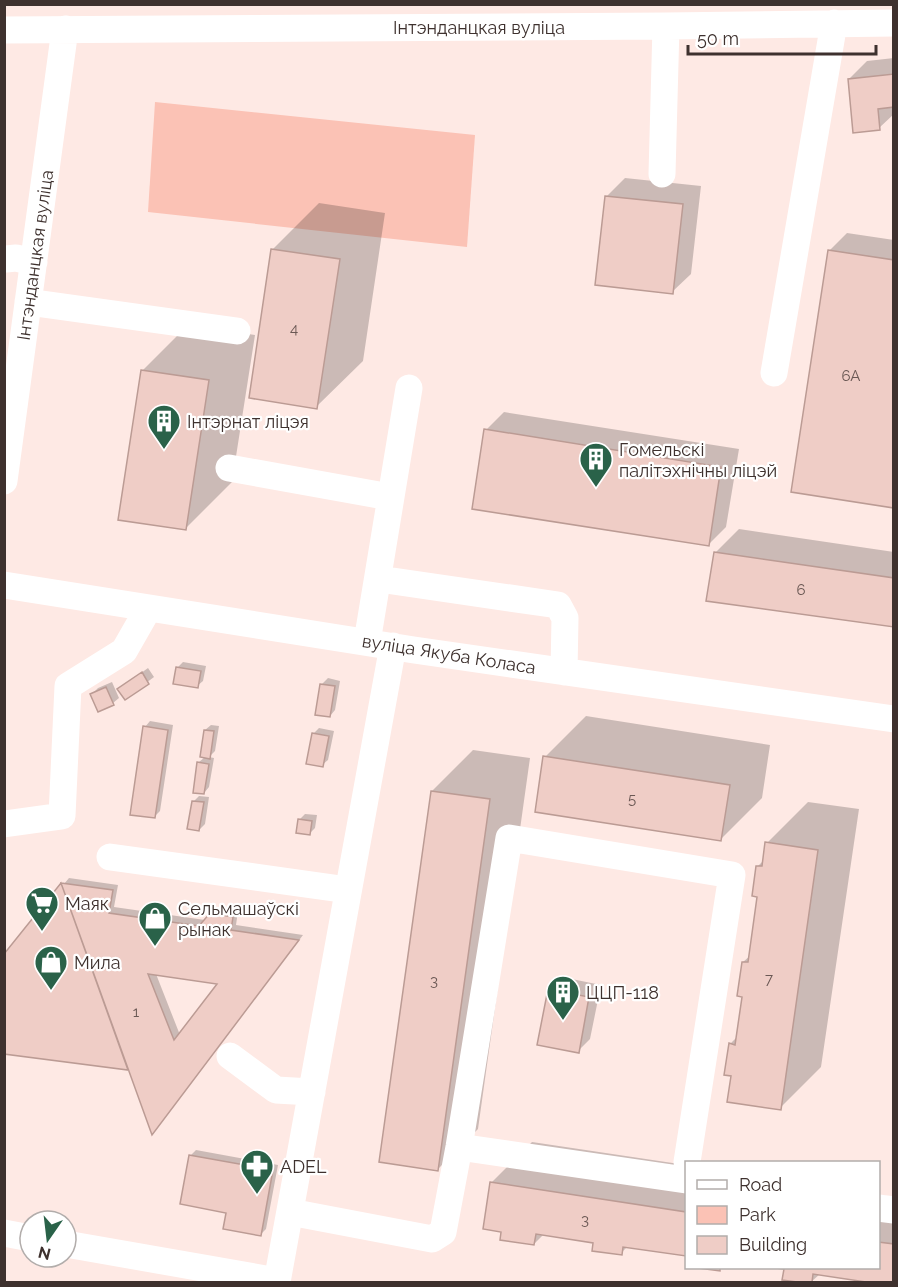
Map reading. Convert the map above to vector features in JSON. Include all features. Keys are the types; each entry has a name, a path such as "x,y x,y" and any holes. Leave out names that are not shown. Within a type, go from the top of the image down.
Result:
{"street":[{"name":"Інтэнданцкая вуліца","path":"4,30 375,16 497,16 666,26 894,23"},
{"path":"774,373 834,23"},
{"path":"662,174 666,26"},
{"name":"Інтэнданцкая вуліца","path":"4,481 65,28"},
{"path":"6,259 16,258 34,262"},
{"path":"28,302 237,331"},
{"path":"367,642 409,388"},
{"path":"229,468 390,497"},
{"path":"379,579 558,605 565,618 564,672"},
{"name":"вуліца Якуба Коласа","path":"4,585 564,672 894,719"},
{"path":"4,824 62,816 68,686 124,651 148,609"},
{"path":"78,1246 277,1282 393,646"},
{"path":"290,1212 432,1239 443,1232 509,838 732,875 688,1161"},
{"path":"110,857 348,890"},
{"path":"230,1056 276,1090 312,1092"},
{"path":"459,1147 685,1171"}],"green space":[{"path":"155,102 475,135 467,247 148,212"}],"building":[{"path":"894,74 894,107 878,109 880,130 853,133 848,79"},
{"path":"605,196 683,204 673,294 595,285"},
{"name":"Інтэрнат ліцэя","path":"271,249 340,259 317,409 249,398"},
{"path":"828,250 894,260 894,508 791,492"},
{"name":"Інтэрнат ліцэя","path":"141,370 209,380 186,530 118,520"},
{"name":"Гомельскі палітэхнічны ліцэй","path":"484,429 721,467 709,546 472,509"},
{"path":"714,552 894,578 894,627 706,601"},
{"path":"176,667 201,671 198,688 173,684"},
{"path":"142,672 149,684 125,700 117,689"},
{"path":"320,684 335,686 330,717 315,715"},
{"path":"106,687 114,705 98,712 90,694"},
{"path":"143,726 168,730 155,818 130,815"},
{"path":"204,730 214,731 210,759 200,757"},
{"path":"312,733 329,736 323,767 306,764"},
{"path":"543,756 730,785 721,841 535,812"},
{"path":"197,762 209,764 204,794 193,793"},
{"path":"431,791 490,799 438,1171 379,1162"},
{"path":"192,801 204,802 199,831 187,829"},
{"path":"298,819 312,821 310,835 296,833"},
{"path":"765,842 818,850 781,1110 727,1102 731,1076 724,1075 729,1043 735,1045 742,997 737,996 742,962 748,962 757,897 752,896 756,866 762,866"},
{"path":"61,883 113,890 109,913 199,926 210,913 233,917 231,930 299,940 152,1135","holes":["148,974 217,984 174,1040"]},
{"path":"61,883 128,1070 4,1054 4,954"},
{"name":"ЦЦП-118","path":"548,989 589,997 579,1053 537,1045"},
{"path":"189,1155 273,1170 261,1236 223,1229 226,1213 180,1204"},
{"path":"490,1182 685,1212 685,1256 623,1247 622,1255 592,1251 593,1243 536,1234 534,1245 500,1240 501,1232 483,1229"},
{"path":"880,1242 894,1244 894,1282 866,1282 813,1274 812,1282 782,1280 784,1269 880,1269"}],"place":[{"name":"Інтэрнат ліцэя","path":"164,450"},
{"name":"Гомельскі палітэхнічны ліцэй","path":"596,488"},
{"name":"Маяк","path":"42,932"},
{"name":"Сельмашаўскі рынак","path":"155,947"},
{"name":"Мила","path":"51,991"},
{"name":"ЦЦП-118","path":"563,1021"},
{"name":"ADEL","path":"257,1195"}]}
